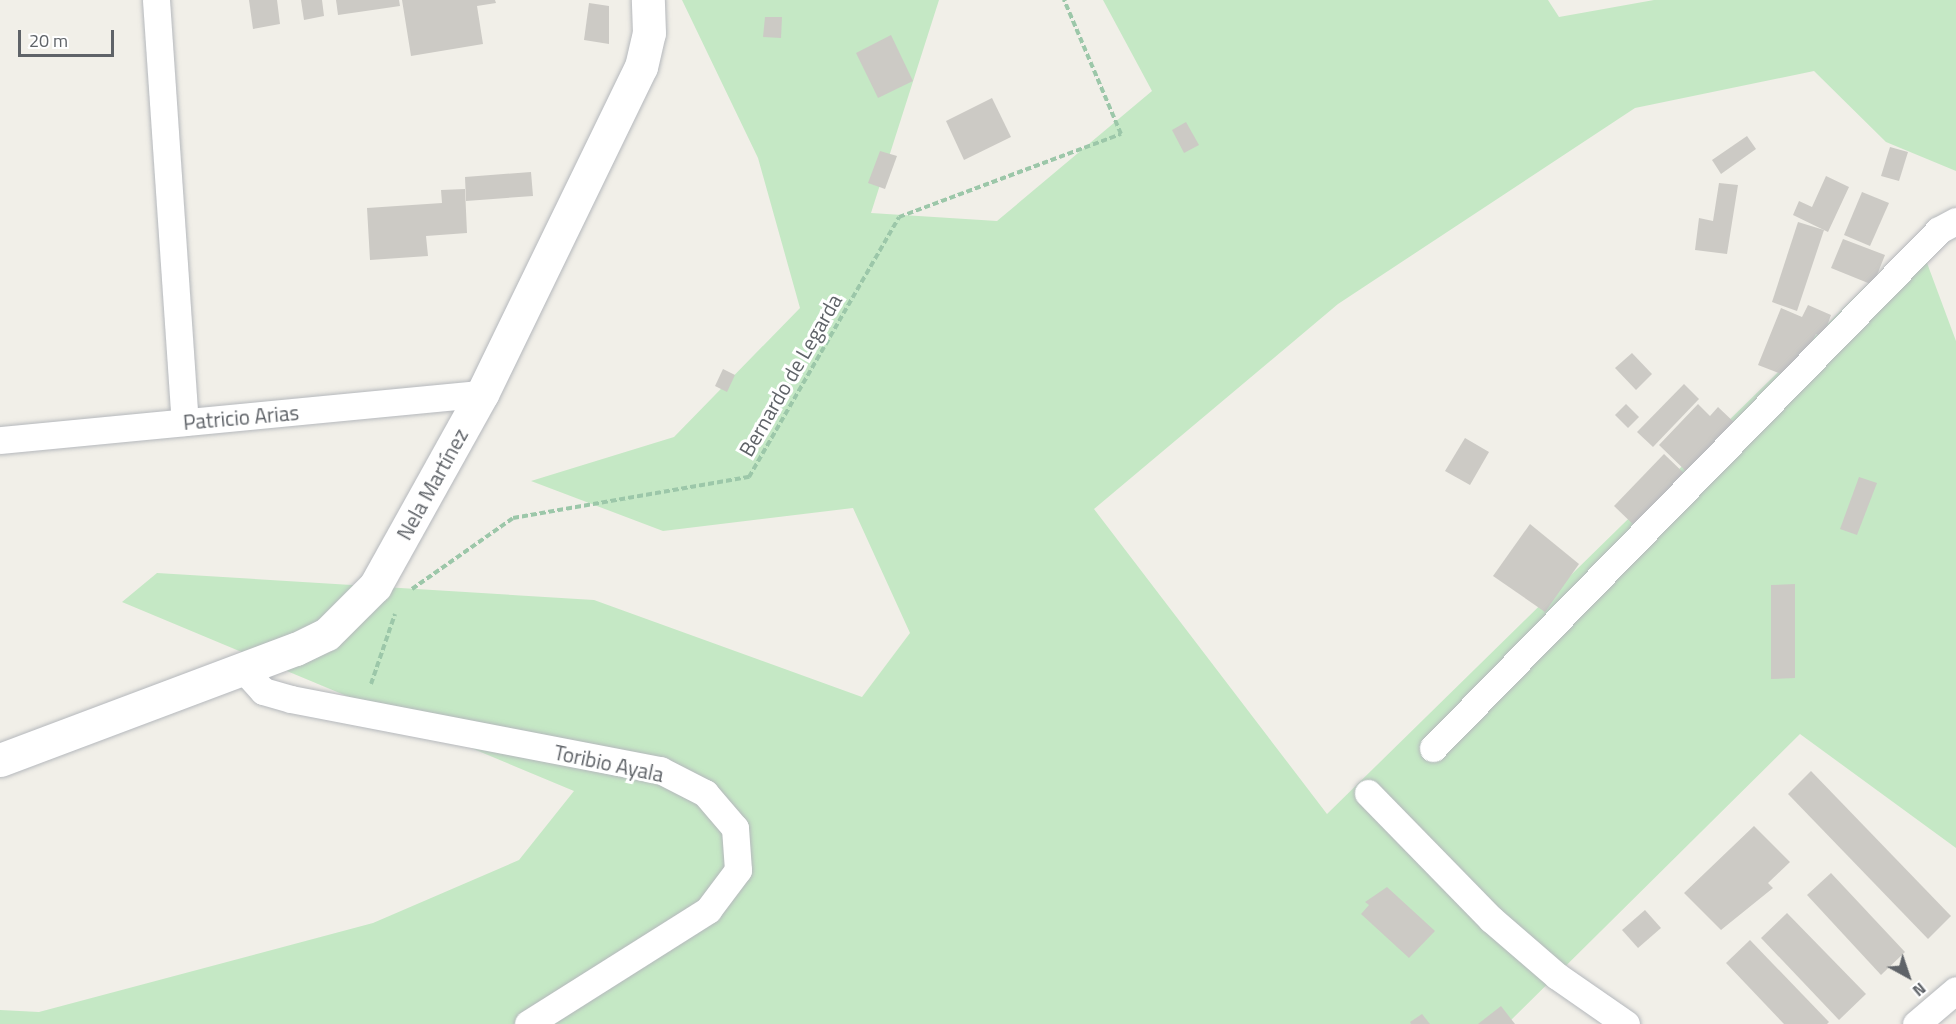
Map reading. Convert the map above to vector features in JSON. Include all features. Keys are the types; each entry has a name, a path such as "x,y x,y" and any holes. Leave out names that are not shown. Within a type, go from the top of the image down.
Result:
{"main road":[{"name":"Nela Martínez","path":"0,760 245,671 327,634 375,586 482,394 641,67 649,33 648,0"}],"street":[{"path":"156,0 185,422"},
{"path":"1433,748 1938,230 1956,221"},
{"name":"Patricio Arias","path":"0,440 482,394"},
{"name":"Toribio Ayala","path":"245,671 263,691 361,715 660,770 705,793 735,828 738,870 708,910 528,1024"},
{"path":"1368,793 1491,919 1557,976 1626,1024"},
{"path":"1916,1024 1956,990"}],"path":[{"name":"Bernardo de Legarda","path":"401,597 513,518 749,477 898,217 1121,134 1064,0"},
{"path":"361,715 397,608"}],"green space":[{"path":"682,0 939,0 871,213 997,221 1152,91 1103,0 1548,0 1559,17 1654,0 1956,0 1956,171 1886,142 1814,71 1635,108 1338,304 1094,509 1327,814 1917,236 1956,341 1956,848 1800,734 1507,1024 0,1024 0,1010 39,1012 373,923 519,860 574,791 122,602 157,573 594,600 862,697 910,633 853,508 663,531 531,481 674,437 800,308 758,158"}],"building":[{"path":"249,0 277,0 280,24 253,29"},
{"path":"301,0 322,0 324,16 304,20"},
{"path":"336,0 399,0 400,6 338,15"},
{"path":"402,0 495,0 496,3 477,6 483,44 411,56"},
{"path":"589,3 609,6 609,44 584,40"},
{"path":"765,17 782,17 781,38 763,37"},
{"path":"891,35 913,81 878,98 856,53"},
{"path":"992,98 1011,137 964,160 946,121"},
{"path":"1186,122 1199,145 1184,153 1172,130"},
{"path":"1747,136 1756,149 1721,174 1712,160"},
{"path":"1890,147 1908,152 1899,181 1881,176"},
{"path":"880,151 897,156 885,189 868,183"},
{"path":"531,172 533,196 466,201 465,177"},
{"path":"1826,176 1849,187 1828,232 1793,215 1799,201 1812,207"},
{"path":"1719,183 1738,185 1727,254 1695,250 1699,218 1713,221"},
{"path":"465,189 467,233 426,236 428,256 370,260 367,208 442,203 441,190"},
{"path":"1862,192 1889,203 1870,246 1844,235"},
{"path":"1798,222 1824,230 1797,311 1772,302"},
{"path":"1843,239 1885,255 1873,285 1831,268"},
{"path":"1808,305 1831,315 1823,337 1816,334 1792,378 1758,365 1781,308 1802,317"},
{"path":"1632,353 1652,374 1636,390 1615,368"},
{"path":"723,369 735,375 727,392 715,386"},
{"path":"1684,384 1699,399 1653,447 1637,432"},
{"path":"1626,404 1639,417 1628,428 1615,415"},
{"path":"1698,404 1710,416 1718,407 1738,426 1691,476 1659,445"},
{"path":"1465,438 1489,452 1470,485 1445,471"},
{"path":"1664,454 1689,478 1639,530 1614,506"},
{"path":"1859,477 1877,483 1857,535 1840,529"},
{"path":"1530,524 1579,564 1545,612 1493,576"},
{"path":"1795,584 1795,678 1771,679 1771,585"},
{"path":"1811,771 1951,916 1928,939 1788,794"},
{"path":"1754,826 1790,862 1768,883 1773,888 1721,930 1684,893"},
{"path":"1831,873 1905,952 1881,975 1807,895"},
{"path":"1387,887 1435,931 1409,958 1361,914 1369,905 1365,902"},
{"path":"1645,910 1661,928 1638,948 1622,930"},
{"path":"1787,913 1866,994 1839,1020 1761,938"},
{"path":"1750,940 1829,1022 1827,1024 1784,1024 1726,963"},
{"path":"1501,1006 1515,1024 1478,1024"},
{"path":"1422,1014 1430,1024 1411,1024 1410,1022"}]}
